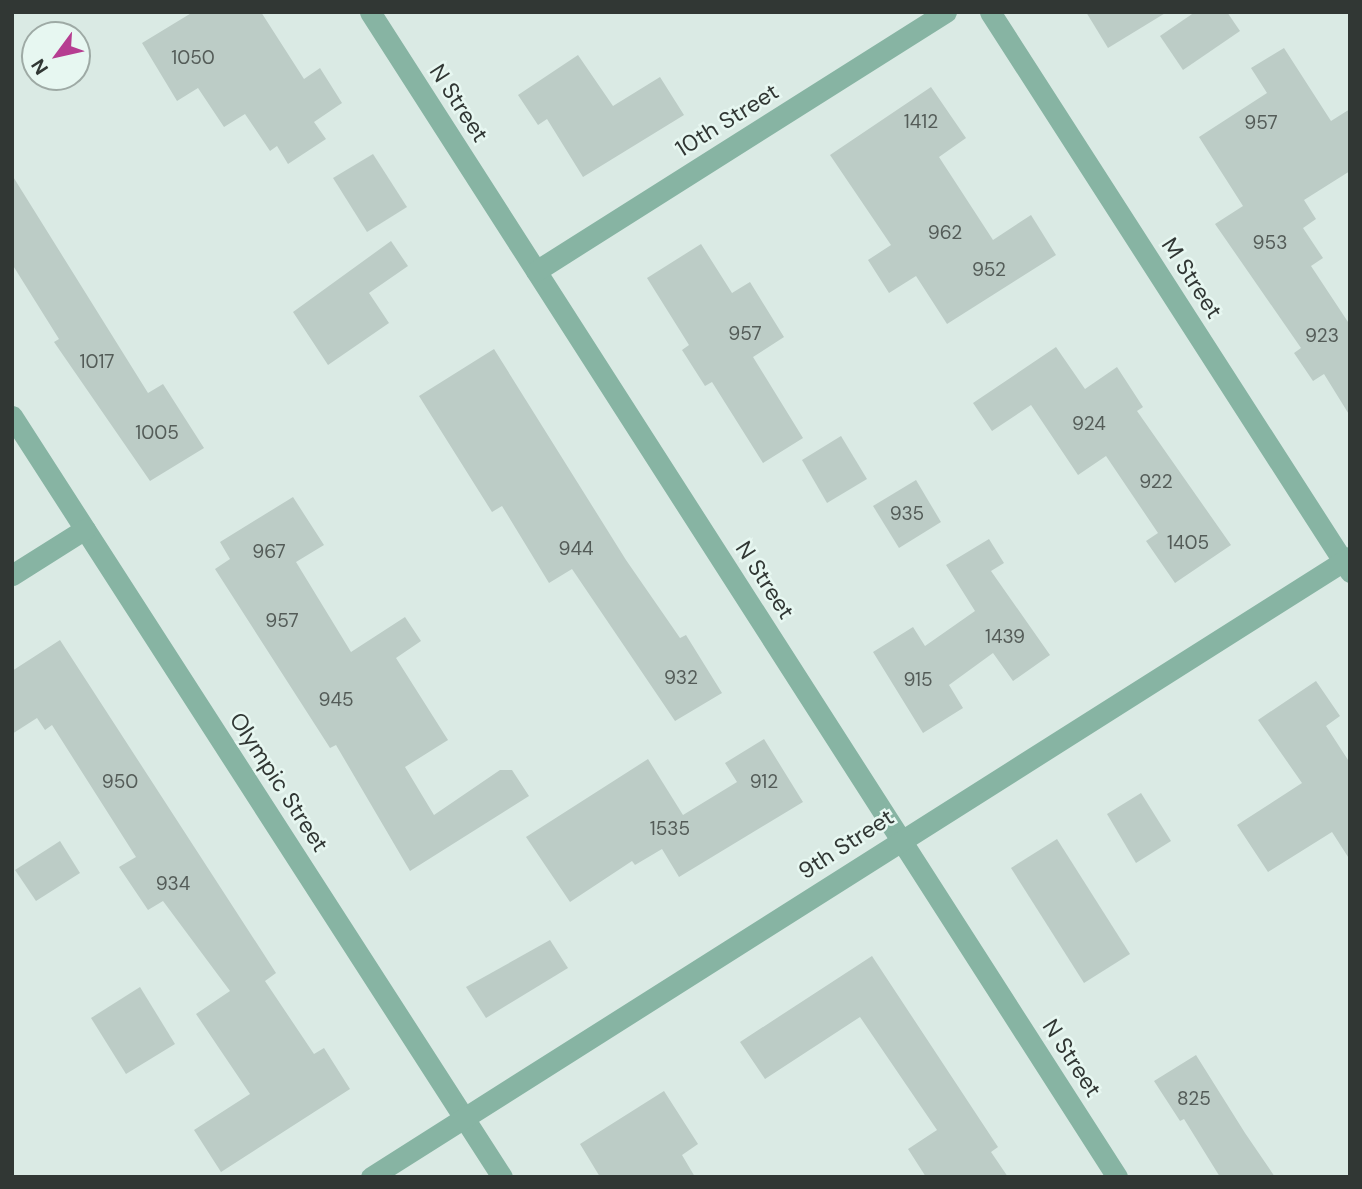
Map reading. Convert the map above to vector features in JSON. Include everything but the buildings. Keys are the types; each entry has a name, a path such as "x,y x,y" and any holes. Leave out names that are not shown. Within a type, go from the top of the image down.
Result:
{"street":[{"name":"N Street","path":"370,12 1117,1177"},
{"name":"10th Street","path":"536,271 946,12"},
{"name":"M Street","path":"990,12 1347,563"},
{"name":"Olympic Street","path":"12,415 502,1177"},
{"path":"12,575 85,529"},
{"name":"9th Street","path":"372,1177 901,840 1347,563"}]}
